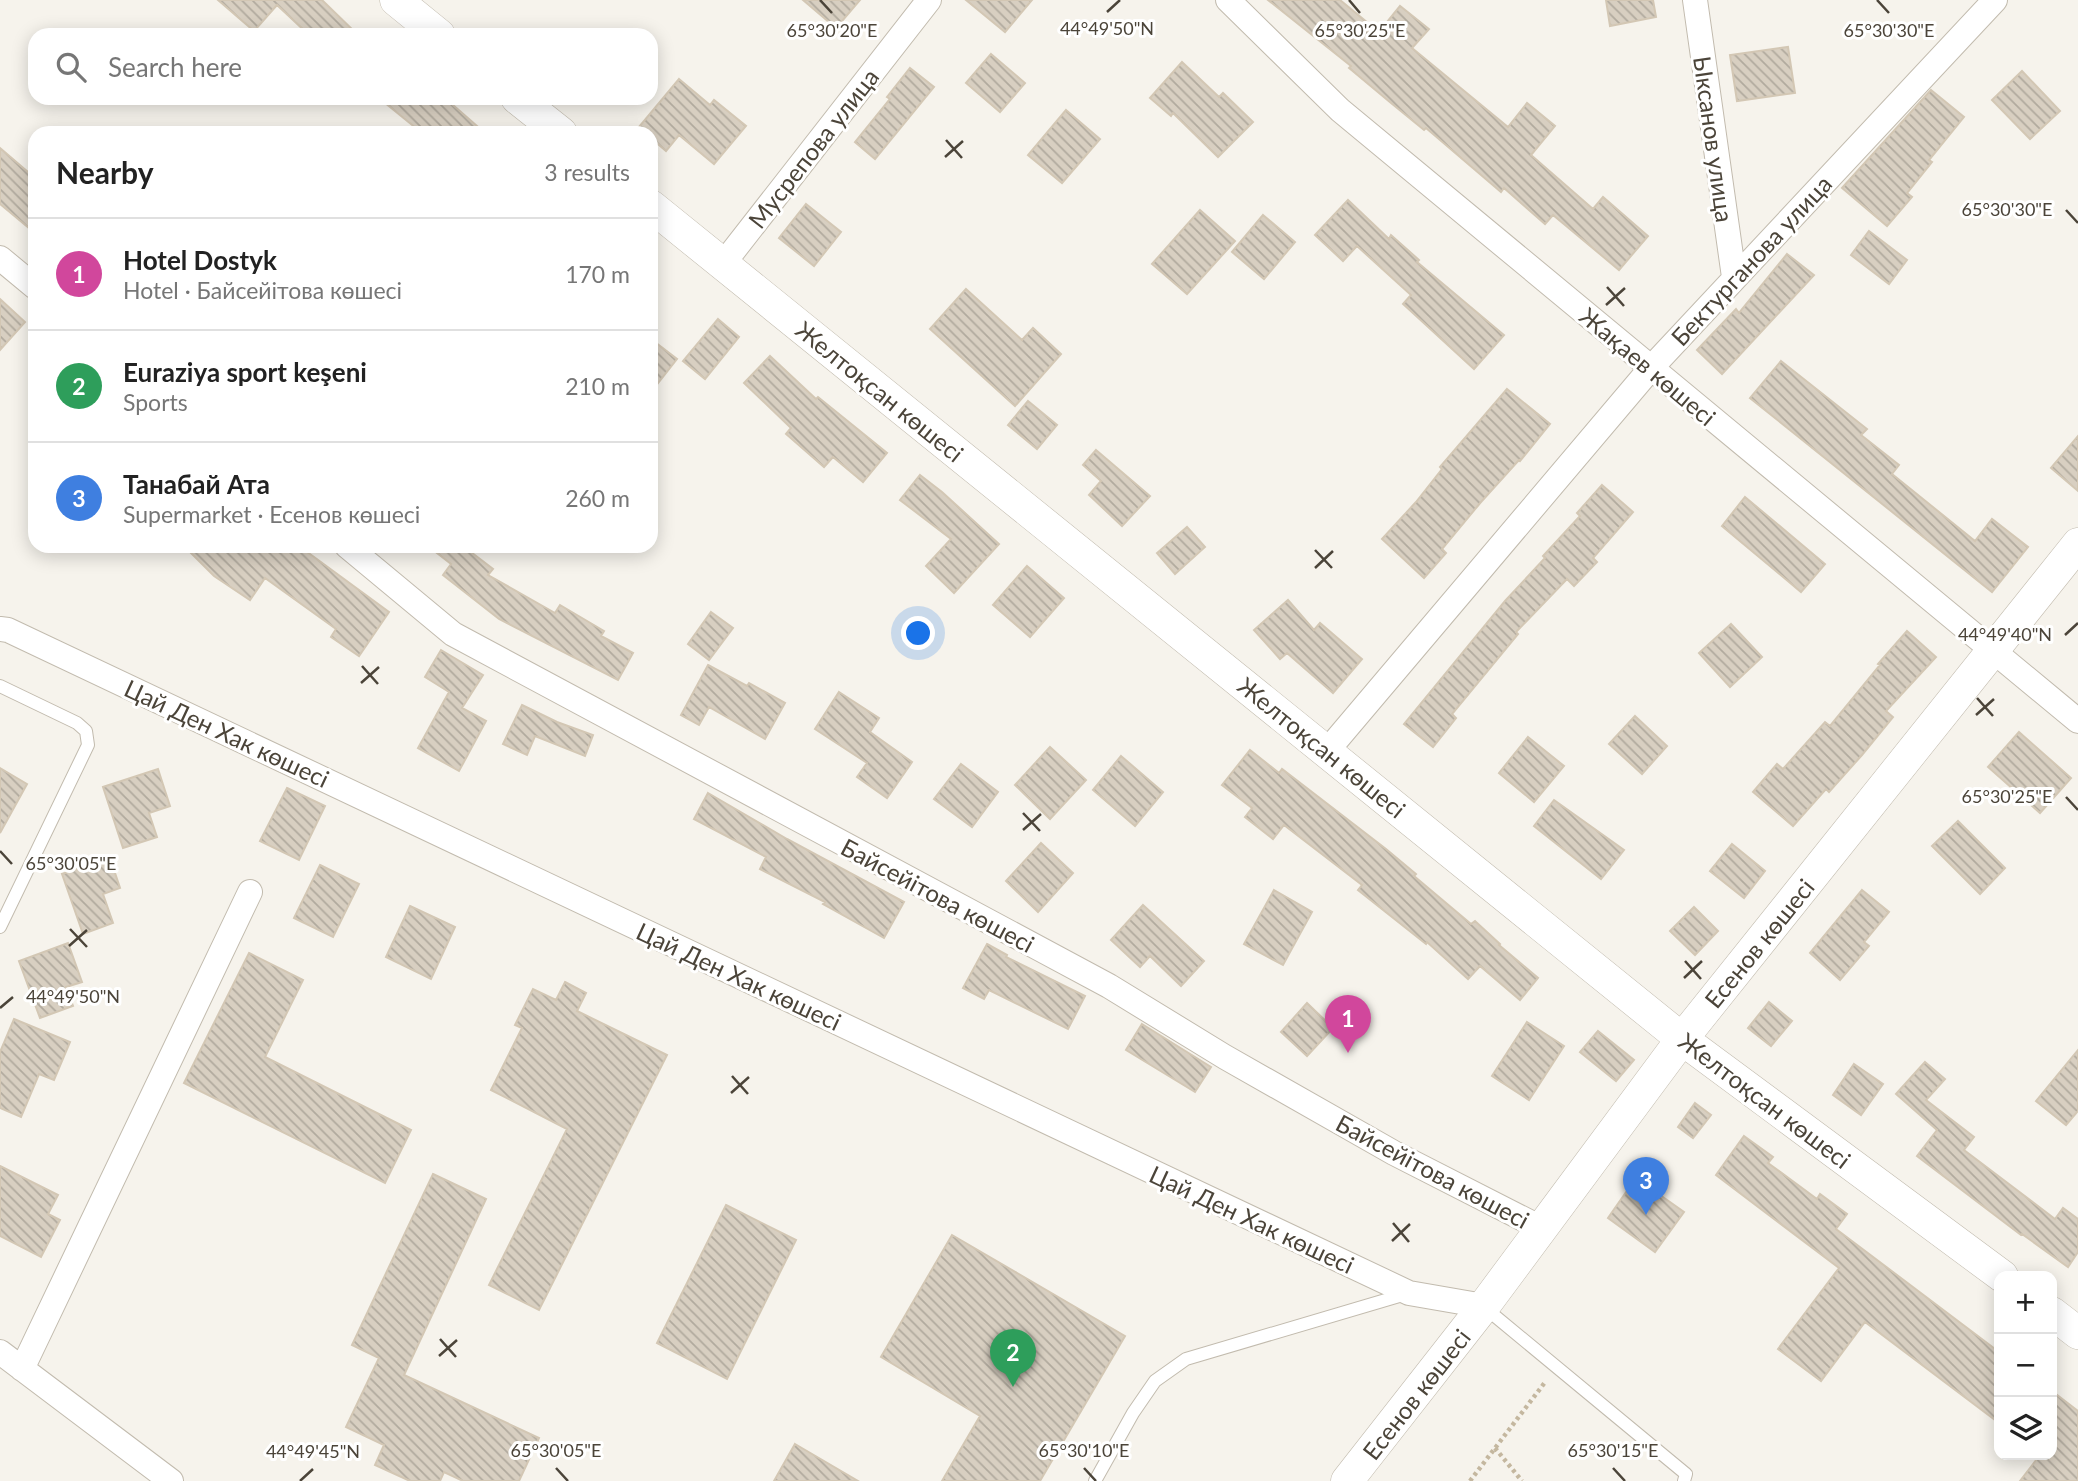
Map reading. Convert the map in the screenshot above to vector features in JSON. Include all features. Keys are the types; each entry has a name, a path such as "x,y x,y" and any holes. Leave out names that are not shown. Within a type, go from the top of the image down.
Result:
{"street":[{"path":"396,0 430,28"},
{"name":"Мусрепова улица","path":"723,264 929,0"},
{"name":"Жақаев көшесі","path":"1228,0 1340,110 2078,720"},
{"name":"Ыксанов улица","path":"1695,0 1734,277"},
{"name":"Бектурганова улица","path":"1327,751 1651,368 1995,0"},
{"path":"526,105 552,126"},
{"name":"Желтоқсан көшесі","path":"658,212 1682,1039 1995,1271"},
{"path":"0,258 28,281"},
{"name":"Есенов көшесі","path":"1348,1481 1484,1306 1682,1039 2078,544"},
{"name":"Байсейітова көшесі","path":"355,553 453,634 1109,986 1225,1057 1394,1153 1541,1228"},
{"name":"Цай Ден Хак көшесі","path":"0,629 8,630 1409,1293 1484,1306"},
{"path":"22,1369 250,891"},
{"path":"2057,1317 2078,1333"},
{"path":"0,1352 171,1481"}],"lane":[{"path":"0,686 77,723 86,731 88,745 0,927"},
{"path":"1095,1481 1133,1413 1155,1381 1186,1359 1409,1293"},
{"path":"1484,1306 1686,1474 1684,1481"}],"path":[{"path":"1470,1481 1557,1367"},
{"path":"1495,1448 1522,1481"}],"building":[{"path":"218,0 322,0 351,28 302,28 277,5 257,28 251,28"},
{"path":"803,0 860,0 836,28"},
{"path":"966,0 1032,0 1005,32"},
{"path":"1268,0 1340,0 1379,32 1400,6 1429,29 1412,48 1508,127 1527,103 1555,126 1531,155 1593,209 1603,197 1648,236 1619,270 1553,215 1545,224 1504,188 1501,192"},
{"path":"1606,0 1653,0 1656,17 1610,26"},
{"path":"1788,47 1795,93 1737,101 1730,55"},
{"path":"991,54 1025,83 1000,112 966,83"},
{"path":"1182,62 1219,97 1223,93 1253,122 1218,157 1173,113 1171,116 1150,98"},
{"path":"910,68 934,87 875,159 855,142 890,99 887,97"},
{"path":"2022,71 2060,111 2030,139 1992,100"},
{"path":"679,79 710,105 714,100 746,126 714,164 679,135 666,151 658,144 658,126 640,126"},
{"path":"1931,90 1964,117 1929,160 1932,162 1907,193 1912,197 1887,226 1842,188"},
{"path":"388,105 453,105 477,126 413,126"},
{"path":"1066,110 1100,139 1062,183 1028,155"},
{"path":"0,148 28,172 28,227 0,204"},
{"path":"1348,200 1389,239 1391,235 1419,260 1417,262 1504,335 1474,369 1403,304 1411,295 1357,246 1343,261 1315,235"},
{"path":"806,204 841,232 814,266 779,238"},
{"path":"1200,210 1235,241 1187,294 1152,264"},
{"path":"1263,215 1295,242 1264,279 1232,252"},
{"path":"1869,231 1907,260 1889,284 1851,255"},
{"path":"1787,254 1814,275 1722,374 1697,350 1736,309 1739,313"},
{"path":"966,289 1022,340 1033,328 1061,354 1015,406 930,329"},
{"path":"0,299 25,322 0,350"},
{"path":"718,319 739,337 705,379 683,361"},
{"path":"658,344 677,359 658,383"},
{"path":"770,356 816,399 818,397 887,453 863,482 833,457 824,467 786,434 791,428 744,383"},
{"path":"1781,361 1867,429 1861,435 1899,465 1892,474 1975,541 1992,519 2028,547 1992,592 1750,398"},
{"path":"1507,389 1550,424 1442,549 1446,553 1424,578 1382,539 1416,502 1442,469 1440,467"},
{"path":"1028,401 1057,425 1037,449 1008,425"},
{"path":"2078,436 2078,491 2051,468"},
{"path":"1096,450 1150,496 1122,526 1089,495 1101,481 1083,465"},
{"path":"920,475 999,544 954,593 926,566 951,539 900,500"},
{"path":"1602,485 1633,512 1593,558 1597,562 1574,586 1567,579 1516,632 1518,634 1452,714 1456,718 1433,747 1404,724 1505,601 1545,558 1543,556 1580,516 1577,513"},
{"path":"1745,497 1825,564 1801,592 1722,526"},
{"path":"1187,527 1205,547 1175,574 1157,553"},
{"path":"191,553 309,553 389,612 359,656 331,637 336,629 265,578 250,600 214,576"},
{"path":"437,553 472,553 493,569 488,575 555,613 560,605 604,631 601,636 633,653 618,680 499,619 443,575 451,564"},
{"path":"1027,566 1064,598 1030,637 993,605"},
{"path":"1288,600 1314,630 1320,623 1362,659 1333,693 1287,653 1280,659 1254,630"},
{"path":"711,612 733,628 709,660 688,644"},
{"path":"1731,624 1762,657 1730,687 1699,653"},
{"path":"1907,631 1936,657 1886,711 1893,717 1862,755 1829,792 1826,789 1793,826 1753,792 1777,764 1783,769 1825,722 1830,726"},
{"path":"441,650 483,675 462,708 486,721 459,771 418,748 449,692 425,677"},
{"path":"708,665 785,703 765,739 709,707 699,725 681,715"},
{"path":"839,692 879,718 870,732 912,762 887,798 857,777 867,763 815,729"},
{"path":"522,705 593,735 585,756 535,736 527,755 503,744"},
{"path":"1635,716 1667,746 1642,774 1609,744"},
{"path":"2019,732 2071,778 2040,813 1988,767"},
{"path":"1528,737 1564,766 1534,802 1499,773"},
{"path":"1050,747 1086,780 1050,819 1015,785"},
{"path":"1250,750 1279,773 1282,769 1386,849 1471,924 1475,921 1538,978 1520,1000 1480,966 1468,979 1427,942 1426,944 1358,890 1362,885 1284,825 1273,839 1245,817 1252,808 1222,785"},
{"path":"1121,756 1163,792 1135,826 1093,790"},
{"path":"961,764 998,792 972,827 934,799"},
{"path":"0,768 27,784 0,833"},
{"path":"158,769 170,806 149,813 157,837 123,848 103,787"},
{"path":"287,788 325,806 299,860 260,841"},
{"path":"708,793 904,902 884,938 823,904 825,902 760,869 766,857 694,819"},
{"path":"1554,800 1624,850 1601,879 1534,826"},
{"path":"1958,821 2005,868 1980,894 1932,846"},
{"path":"1041,843 1073,873 1038,912 1006,881"},
{"path":"1732,844 1765,871 1744,898 1710,871"},
{"path":"110,858 120,888 103,894 113,923 83,934 62,874"},
{"path":"320,865 359,884 333,937 294,918"},
{"path":"1274,890 1312,912 1283,965 1244,944"},
{"path":"1862,890 1889,912 1864,942 1869,946 1840,980 1810,953"},
{"path":"1143,905 1204,961 1181,986 1150,956 1140,967 1111,940"},
{"path":"410,906 455,927 431,979 386,957"},
{"path":"1694,907 1718,931 1695,955 1670,931"},
{"path":"68,943 82,982 66,987 73,1006 40,1018 19,961"},
{"path":"987,944 1007,955 1006,957 1085,996 1068,1029 989,990 984,999 963,988"},
{"path":"249,953 303,980 265,1057 411,1130 385,1183 184,1083"},
{"path":"565,982 586,993 577,1011 667,1055 539,1310 489,1285 567,1129 491,1090 522,1028 515,1025 533,989 556,1000"},
{"path":"1769,1002 1792,1021 1771,1046 1748,1028"},
{"path":"1307,1003 1333,1028 1307,1056 1281,1032"},
{"path":"14,1019 70,1042 54,1080 39,1074 21,1117 0,1108 0,1052"},
{"path":"1527,1022 1564,1046 1529,1100 1492,1076"},
{"path":"1142,1024 1211,1067 1195,1092 1126,1050"},
{"path":"1598,1031 1634,1060 1616,1081 1580,1052"},
{"path":"2078,1050 2078,1111 2066,1125 2036,1101"},
{"path":"1925,1062 1945,1079 1926,1100 1974,1137 1964,1150 2055,1219 2063,1208 2078,1219 2078,1252 2068,1267 1917,1156 1937,1130 1896,1094"},
{"path":"1854,1064 1883,1084 1861,1115 1833,1095"},
{"path":"1695,1103 1711,1115 1693,1138 1678,1127"},
{"path":"1744,1136 1773,1157 1768,1163 1817,1199 1820,1194 1847,1214 1836,1229 1994,1348 1994,1419 1865,1322 1821,1381 1778,1349 1839,1268 1716,1175"},
{"path":"0,1166 58,1195 48,1214 60,1220 41,1257 0,1236"},
{"path":"433,1174 486,1199 404,1375 539,1438 519,1481 463,1481 444,1472 440,1481 410,1481 375,1465 384,1445 346,1427 379,1358 352,1345"},
{"path":"1636,1178 1684,1212 1655,1252 1608,1218"},
{"path":"726,1205 796,1240 727,1379 657,1343"},
{"path":"952,1235 1125,1336 1040,1481 942,1481 980,1416 881,1357"},
{"path":"2057,1395 2078,1411 2078,1481 2020,1481 2036,1460 2057,1460"},
{"path":"795,1444 858,1481 774,1481"}],"place":[{"name":"Hotel Dostyk","path":"1348,1053"},
{"name":"Танабай Ата","path":"1646,1215"},
{"name":"Euraziya sport keşeni","path":"1013,1387"}]}
